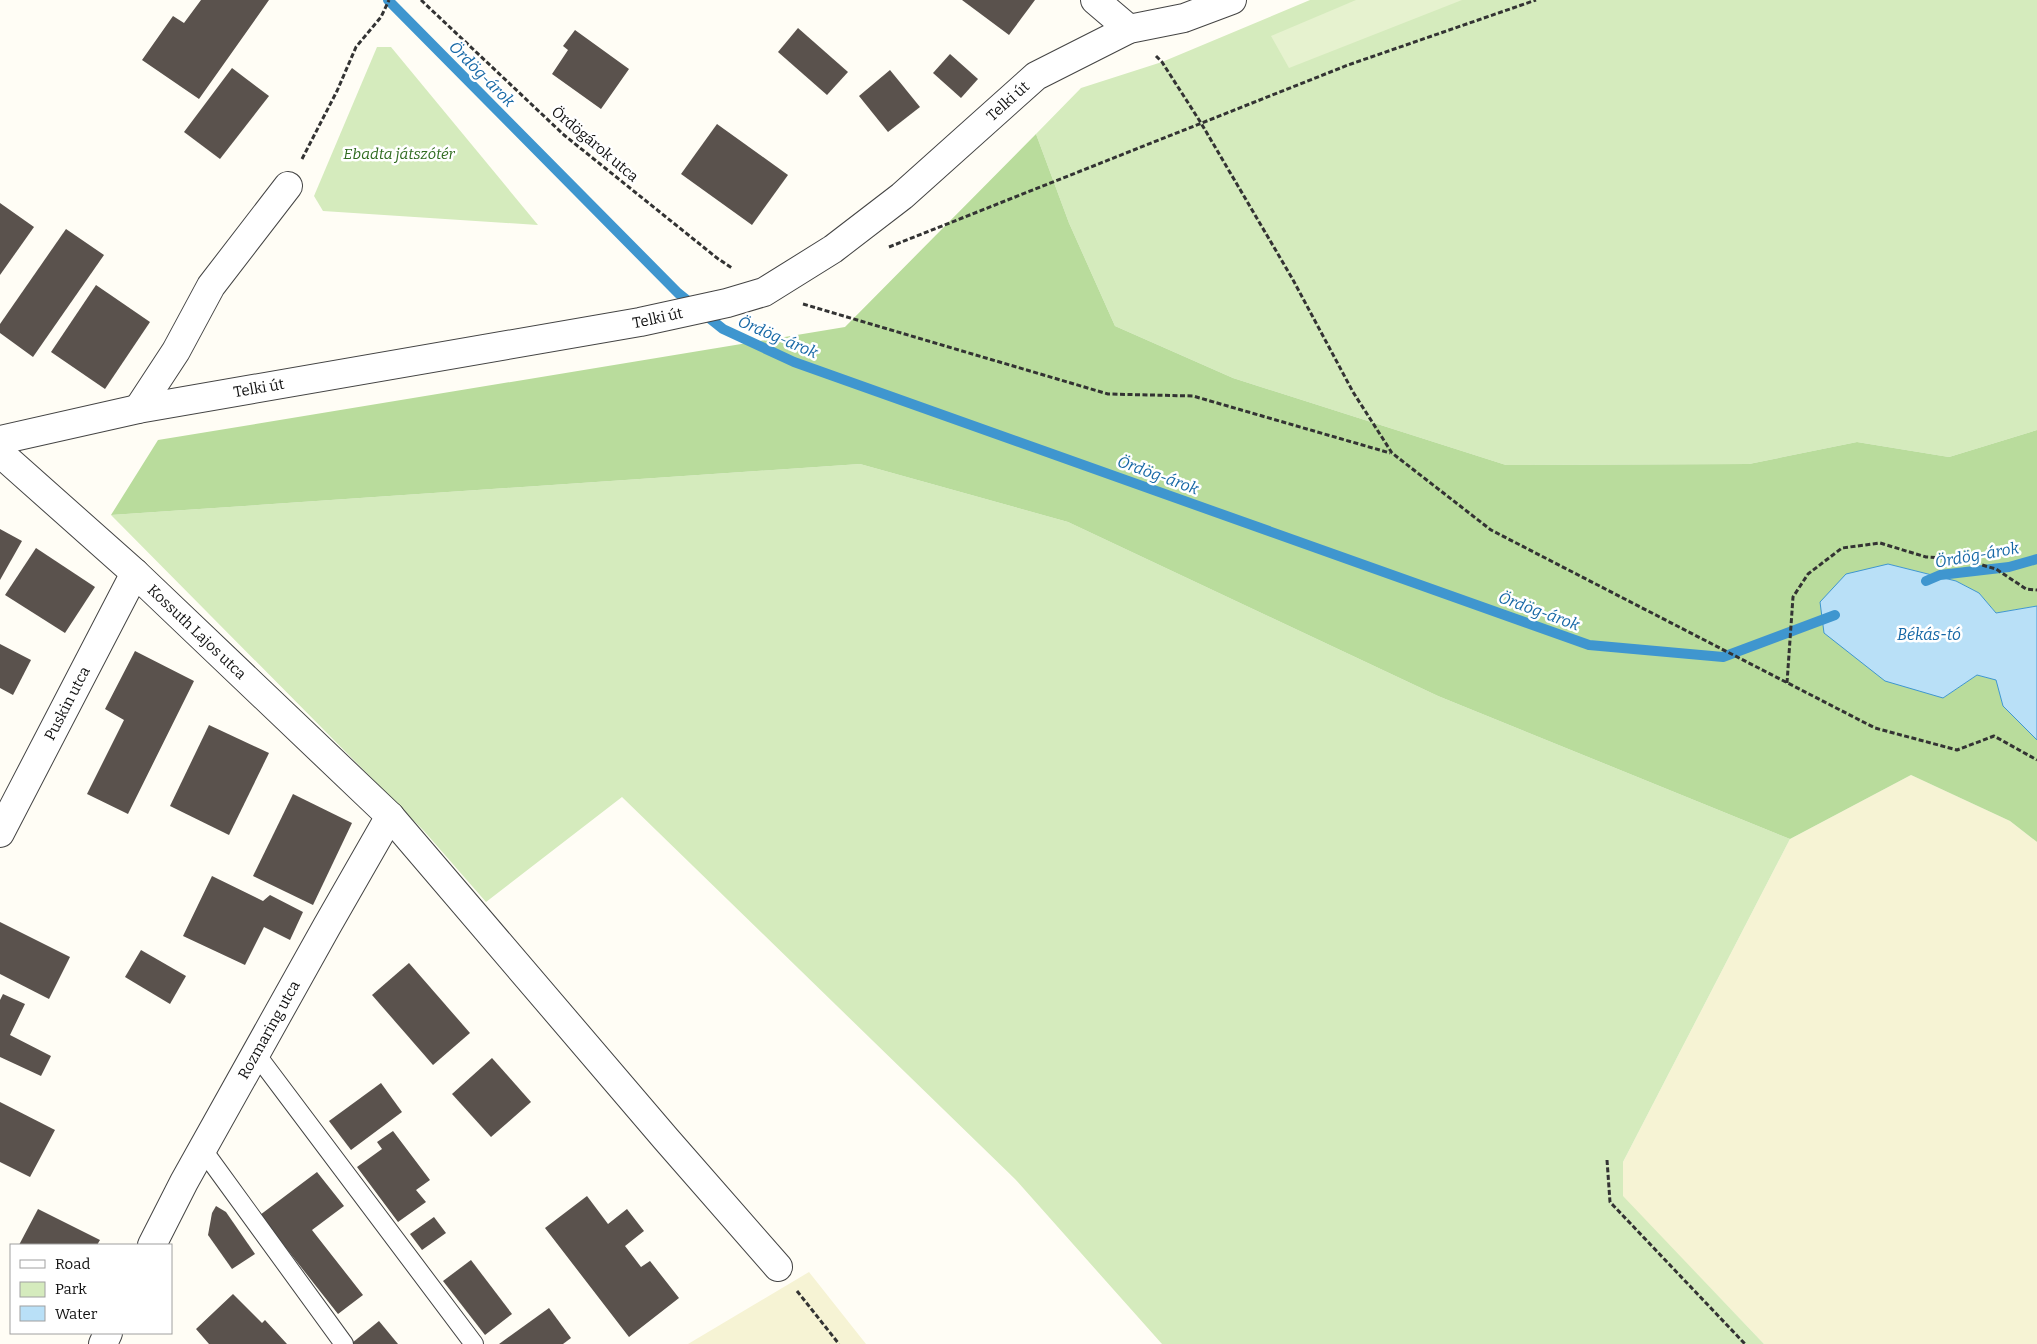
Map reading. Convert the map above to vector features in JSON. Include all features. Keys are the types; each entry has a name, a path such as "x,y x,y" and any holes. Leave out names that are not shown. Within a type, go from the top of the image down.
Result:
{"street":[{"path":"1095,0 1129,29"},
{"name":"Telki út","path":"0,440 138,409 640,322 727,303 764,292 832,249 902,196 1036,76 1129,29 1184,18 1232,0"},
{"path":"138,409 176,351 211,286 288,186"},
{"name":"Kossuth Lajos utca","path":"0,453 135,573 390,816 778,1267"},
{"name":"Puskin utca","path":"0,832 135,573"},
{"name":"Rozmaring utca","path":"153,1244 327,926 390,816"}],"lane":[{"path":"256,1054 474,1344"},
{"path":"203,1150 344,1344"}],"path":[{"path":"288,186 337,90 356,48 381,18 389,0"},
{"name":"Ördögárok utca","path":"421,0 564,135 717,258 763,288 764,292"},
{"path":"881,250 1348,65 1536,0"},
{"path":"1129,29 1162,62 1202,123 1292,278 1353,392 1392,453 1491,530 1875,728 1957,750 1994,736 2037,760"},
{"path":"764,292 1108,394 1192,396 1392,453"},
{"path":"1787,683 1793,597 1808,574 1842,548 1880,543 1926,557 1961,559 1996,568 2026,589 2037,590"},
{"path":"1607,1160 1610,1202 1745,1344"},
{"path":"778,1267 839,1344"}],"shaded area":[{"path":"1911,775 2010,821 2037,842 2037,1344 1764,1344 1622,1196 1623,1162 1790,839"},
{"path":"809,1272 866,1344 688,1344"}],"green space":[{"path":"1310,0 2037,0 2037,430 1949,457 1857,442 1749,464 1506,465 1233,378 1115,326 1069,223 1036,134 1081,88 1162,62"},
{"path":"1356,0 1462,0 1289,68 1271,36"},
{"name":"Ebadta játszótér","path":"377,47 391,47 538,225 323,211 314,196"},
{"path":"1036,134 1069,223 1115,326 1233,378 1506,465 1749,464 1857,442 1949,457 2037,430 2037,606 1996,613 1979,593 1956,581 1888,564 1943,698 1977,675 1997,680 2003,706 2037,740 2037,842 2010,821 1911,775 1790,839 1438,696 1068,522 860,464 111,515 158,440 845,327"},
{"path":"860,464 1068,522 1438,696 1790,839 1623,1162 1623,1196 1764,1344 1162,1344 1015,1179 622,797 486,902 424,831 111,515"}],"water":[{"name":"Békás-tó","path":"1888,564 1956,581 1979,593 1996,613 2037,606 2037,740 2003,706 1996,680 1977,675 1943,698 1885,681 1824,633 1820,602 1846,574"}],"building":[{"path":"201,0 269,0 199,99 142,60 173,16 184,23"},
{"path":"962,0 1035,0 1009,35"},
{"path":"798,28 848,72 827,95 778,52"},
{"path":"575,30 629,69 601,109 552,74 568,50 563,46"},
{"path":"950,54 978,79 961,98 933,73"},
{"path":"232,68 269,96 220,159 184,132"},
{"path":"890,70 920,107 888,132 859,96"},
{"path":"717,124 788,175 752,225 681,174"},
{"path":"0,203 34,227 0,275"},
{"path":"66,229 104,255 33,357 0,333 0,324"},
{"path":"96,285 150,322 105,389 51,352"},
{"path":"0,529 22,541 0,580"},
{"path":"36,548 95,587 65,633 5,595"},
{"path":"0,644 31,660 13,695 0,688"},
{"path":"135,651 194,681 128,814 87,794 124,720 105,709"},
{"path":"209,725 269,753 229,835 170,806"},
{"path":"293,794 352,823 313,905 253,876"},
{"path":"212,876 263,901 270,895 303,912 290,940 264,927 245,965 183,936"},
{"path":"0,922 70,957 49,999 0,974"},
{"path":"141,950 186,976 170,1004 125,977"},
{"path":"409,963 470,1033 433,1065 372,995"},
{"path":"3,994 25,1004 10,1035 51,1056 41,1076 0,1057 0,1000"},
{"path":"492,1058 531,1102 491,1137 452,1094"},
{"path":"381,1083 402,1112 351,1150 329,1121"},
{"path":"0,1102 55,1130 30,1177 0,1162"},
{"path":"393,1131 430,1180 416,1190 426,1202 398,1222 357,1167 382,1149 377,1142"},
{"path":"317,1172 344,1206 312,1230 363,1295 338,1314 260,1215"},
{"path":"587,1196 608,1224 627,1209 644,1231 625,1246 641,1267 650,1261 679,1298 629,1337 545,1228"},
{"path":"216,1206 226,1212 255,1254 232,1269 208,1235 212,1213"},
{"path":"38,1209 100,1240 98,1244 20,1244"},
{"path":"434,1217 446,1233 422,1250 410,1234"},
{"path":"471,1260 512,1314 485,1335 443,1281"},
{"path":"233,1294 262,1323 265,1320 287,1344 209,1344 196,1329"},
{"path":"549,1308 571,1338 563,1344 499,1344"},
{"path":"379,1321 398,1344 352,1343"}],"waterway":[{"name":"Ördög-árok","path":"388,0 678,293 723,329 794,362 1589,645 1723,657 1835,615"},
{"name":"Ördög-árok","path":"1926,581 1940,575 2009,567 2037,559"}]}
